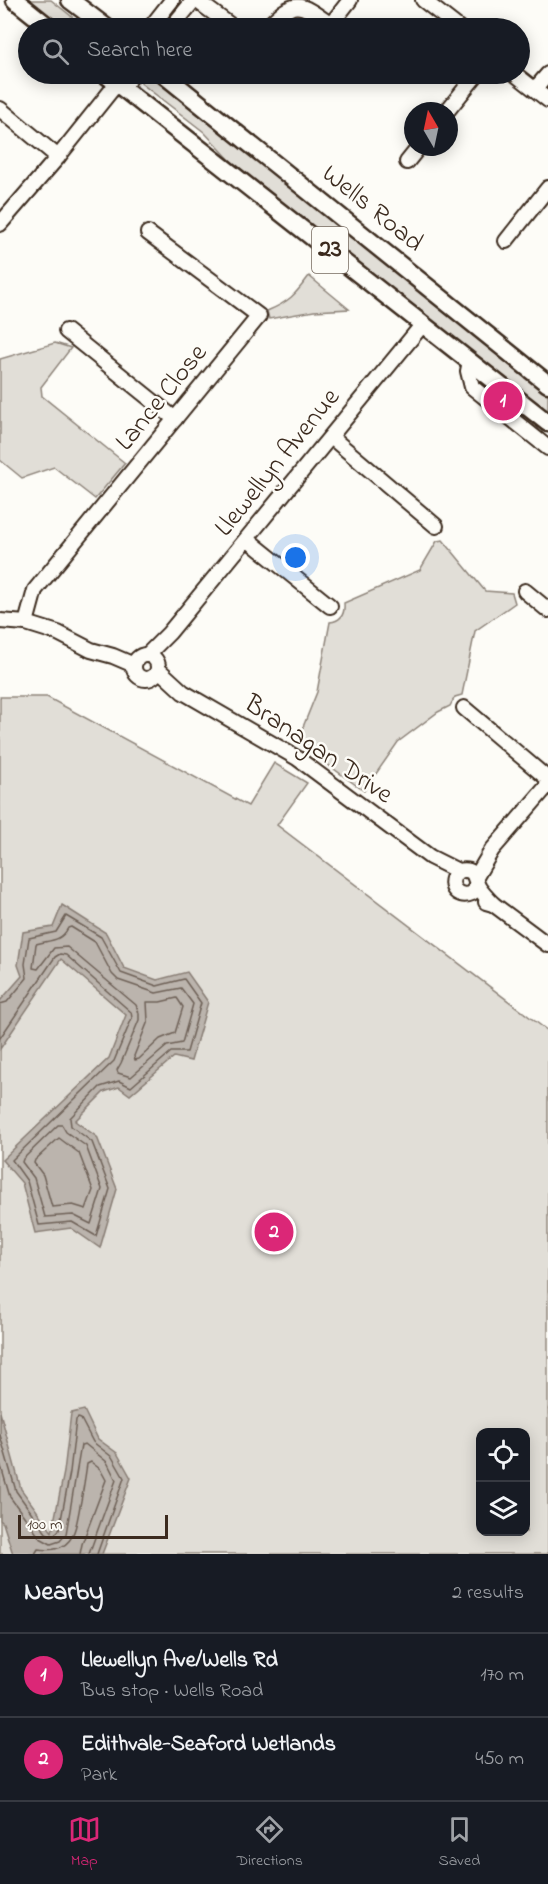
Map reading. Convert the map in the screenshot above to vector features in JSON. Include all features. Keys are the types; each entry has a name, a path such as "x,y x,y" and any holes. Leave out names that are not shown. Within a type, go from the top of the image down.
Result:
{"main road":[{"path":"15,0 38,18"},
{"path":"70,0 94,18"},
{"name":"23","path":"118,84 548,423"},
{"name":"Wells Road","path":"175,84 548,384"}],"street":[{"path":"158,18 172,0"},
{"path":"180,18 195,0 220,18"},
{"path":"336,18 350,0"},
{"path":"433,3 449,18"},
{"path":"275,18 285,7 299,4 305,6 319,18"},
{"path":"535,89 548,74"},
{"path":"0,224 58,157 110,84"},
{"path":"454,102 469,84"},
{"path":"528,84 548,100"},
{"path":"0,109 58,157"},
{"path":"407,162 412,156"},
{"path":"506,241 548,188"},
{"name":"Lance Close","path":"26,622 35,590 258,316 148,233"},
{"name":"Llewellyn Avenue","path":"148,664 170,633 423,324"},
{"path":"66,331 175,419"},
{"path":"470,361 468,371 472,387 548,448"},
{"path":"331,437 436,526"},
{"path":"247,539 330,606"},
{"path":"525,591 548,610"},
{"name":"Branagan Drive","path":"0,621 26,622 58,633 91,650 148,664 177,687 297,758 430,856 467,880 492,904 548,945"},
{"path":"464,708 548,779"},
{"path":"467,880 548,785"}],"shaded area":[{"path":"24,0 51,0 74,18 48,18"},
{"path":"142,84 163,84 196,106 548,390 548,416 232,162 204,132"},
{"path":"309,276 349,309 314,311 269,319 267,311 291,297"},
{"path":"55,343 71,348 41,387 42,396 125,463 95,499 54,467 22,478 0,460 0,359"},
{"path":"443,540 485,591 512,593 515,603 475,631 462,695 455,697 450,706 438,712 398,742 364,791 297,742 317,692 330,622 342,616 344,603 420,570 437,541"},
{"path":"0,697 47,697 248,806 274,763 307,783 277,825 548,1031 548,1554 0,1554"}],"water":[{"path":"62,905 106,933 124,968 157,980 187,972 208,1002 191,1061 174,1057 130,1095 119,1087 104,1092 75,1121 97,1137 117,1189 100,1248 71,1228 35,1233 22,1183 2,1160 109,1058 126,1015 61,959 0,1049 0,1001 22,976 18,965 23,932 53,927"},
{"path":"84,1410 98,1439 117,1453 131,1478 102,1554 13,1554 0,1520 0,1412 21,1489 52,1532 64,1472 71,1413"}],"place":[{"name":"Llewellyn Ave/Wells Rd","path":"503,401"},
{"name":"Edithvale-Seaford Wetlands","path":"274,1232"}]}
